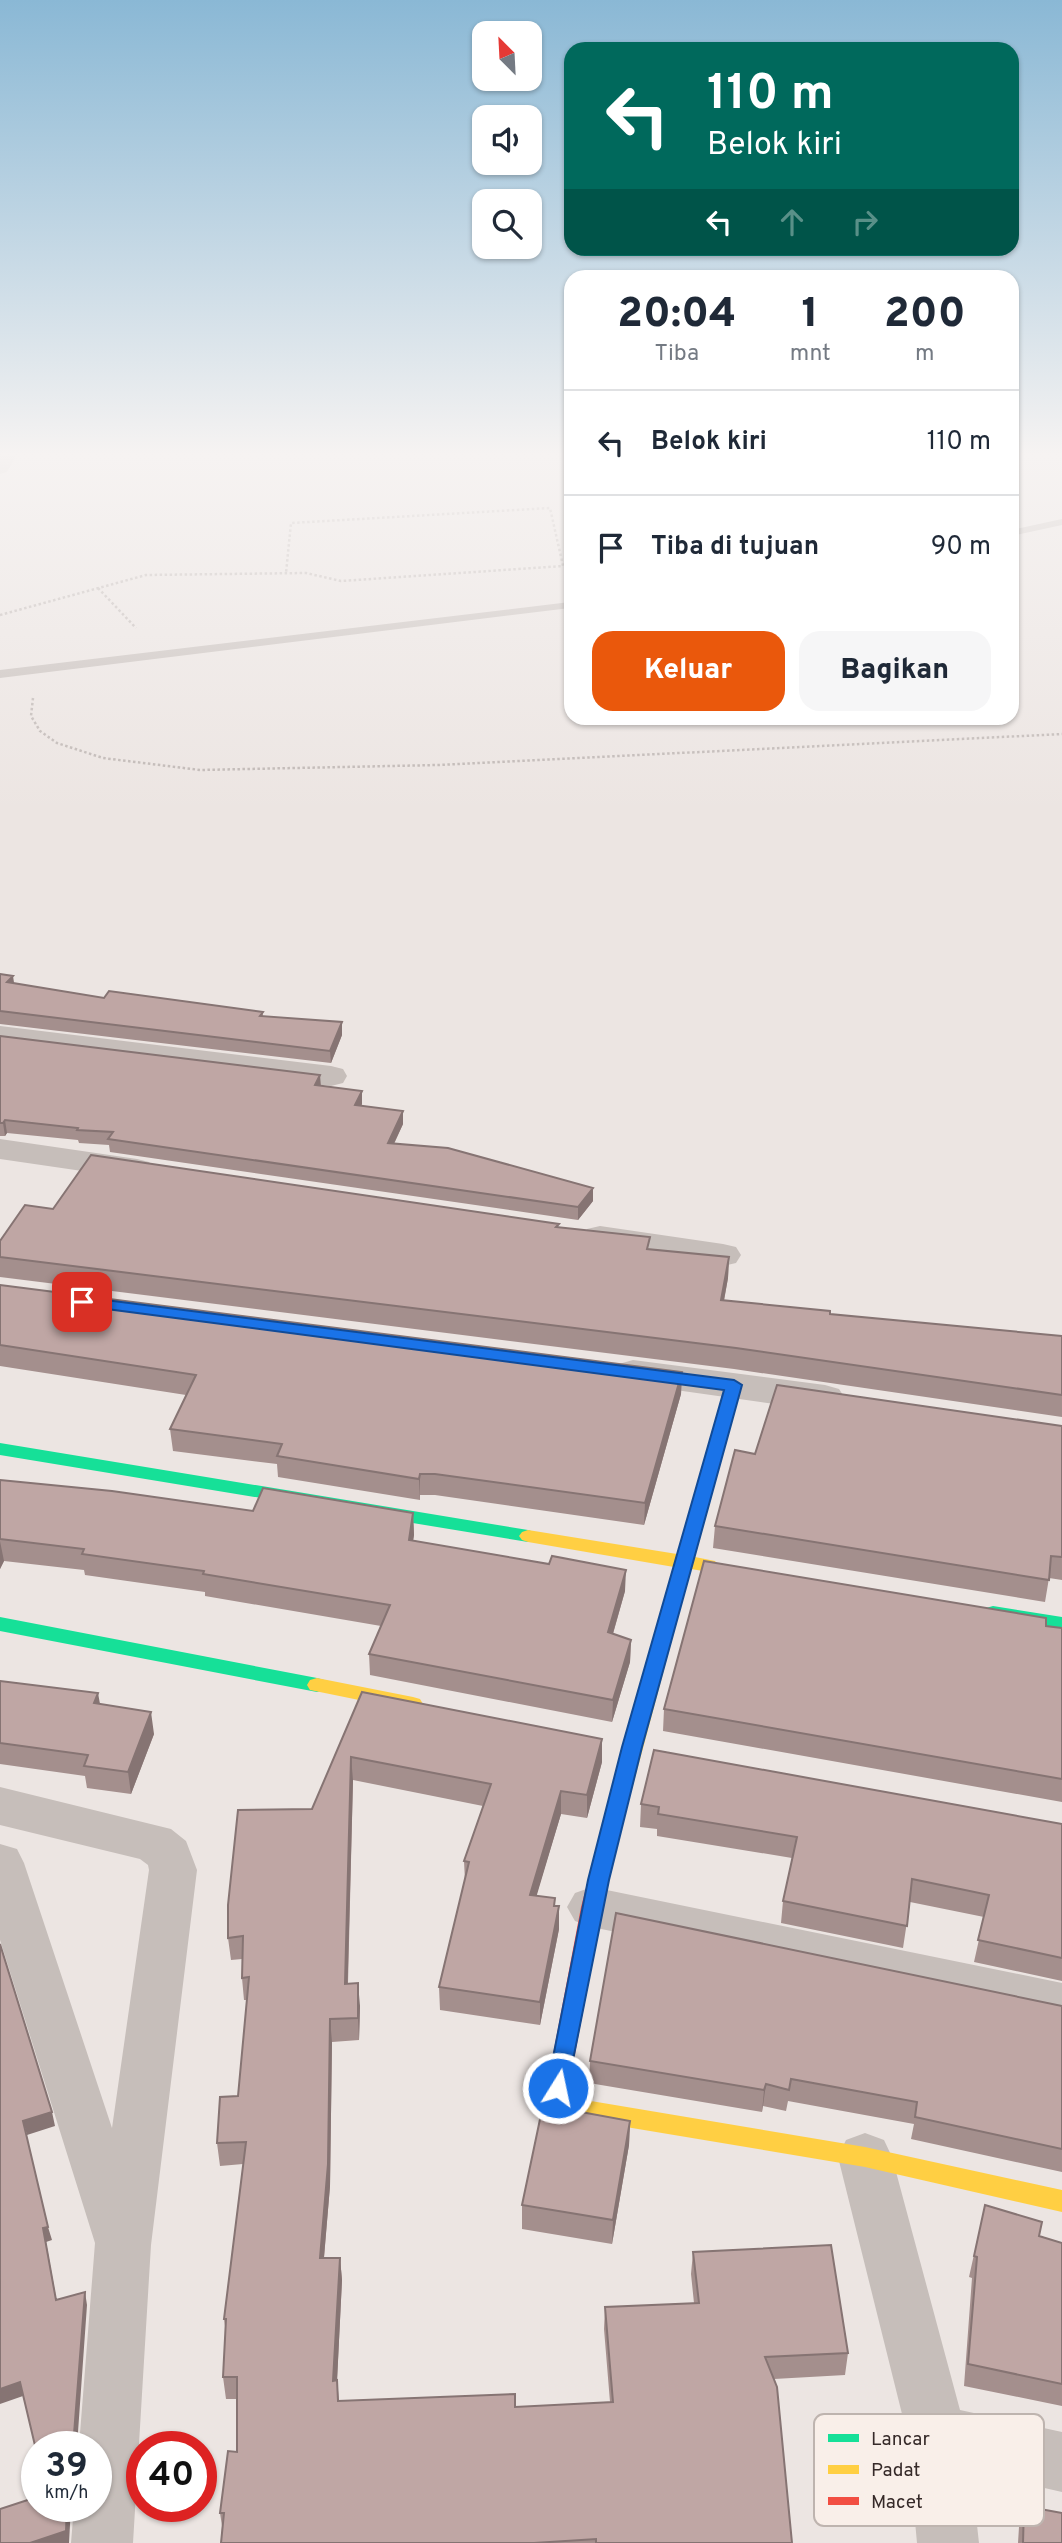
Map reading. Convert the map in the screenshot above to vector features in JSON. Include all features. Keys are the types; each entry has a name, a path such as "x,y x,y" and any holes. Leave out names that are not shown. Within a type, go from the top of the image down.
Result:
{"street":[{"path":"0,1036 331,1076"},
{"path":"0,1149 164,1173"},
{"path":"573,1233 723,1255"},
{"path":"596,1368 857,1403"},
{"path":"734,1385 632,1747 592,1907 558,2088 567,2103 584,2110 865,2157 1062,2201"},
{"path":"0,1449 726,1569"},
{"path":"981,1611 1062,1624"},
{"path":"0,1625 426,1707"},
{"path":"0,1806 154,1843 169,1855 173,1870 122,2245 102,2543"},
{"path":"0,1863 122,2245"},
{"path":"592,1907 1062,2005"},
{"path":"865,2157 932,2414"},
{"path":"1044,2458 1062,2462"}],"lane":[{"path":"0,674 564,606"}],"path":[{"path":"0,615 146,575 239,574"},
{"path":"309,574 341,581 449,574"},
{"path":"64,668 34,696 29,710 33,726 60,746 115,761 168,768 226,771 433,765 1062,734"}],"building":[{"path":"0,974 13,976 7,982 104,998 109,991 263,1012 260,1016 342,1022 330,1051 0,1011"},
{"path":"0,1036 320,1075 315,1085 362,1091 355,1105 403,1111 388,1143 448,1148 593,1188 578,1207 108,1139 113,1132 5,1120 0,1123"},
{"path":"91,1155 559,1224 556,1227 650,1237 647,1249 729,1257 721,1300 830,1311 830,1314 1062,1336 1062,1395 736,1348 0,1257 0,1241 25,1205 53,1209"},
{"path":"0,1285 682,1372 645,1503 435,1474 420,1474 419,1479 277,1456 282,1444 170,1429 196,1375 0,1345"},
{"path":"777,1385 1062,1426 1062,1557 1051,1556 1049,1580 715,1526 735,1450 755,1454"},
{"path":"0,1480 112,1491 253,1511 263,1488 413,1513 409,1540 549,1564 552,1556 626,1570 608,1632 631,1640 613,1700 369,1654 390,1605 203,1574 204,1571 82,1554 84,1549 0,1539"},
{"path":"704,1561 1046,1618 1046,1626 1062,1628 1062,1779 664,1709"},
{"path":"0,1681 98,1693 94,1703 151,1712 128,1772 84,1766 88,1755 0,1743"},
{"path":"362,1692 602,1739 587,1795 561,1791 530,1895 555,1898 554,1906 559,1906 540,2002 439,1987 469,1862 464,1861 491,1784 351,1757 345,1984 358,1983 358,2018 330,2019 328,2164 320,2258 340,2258 333,2381 337,2380 338,2401 515,2394 515,2407 613,2402 605,2307 699,2303 693,2252 831,2245 848,2353 765,2357 777,2387 792,2543 596,2543 596,2539 534,2543 221,2543 224,2513 220,2513 228,2451 237,2452 237,2377 223,2377 224,2319 246,2142 217,2143 220,2097 238,2096 249,1977 242,1978 243,1936 228,1938 228,1905 238,1810 312,1809"},
{"path":"654,1750 1062,1824 1062,1958 978,1940 989,1895 912,1879 907,1926 783,1901 797,1837 658,1814 659,1807 641,1804"},
{"path":"616,1913 1062,2006 1062,2149 915,2117 917,2102 791,2079 789,2090 766,2084 764,2090 590,2061"},
{"path":"0,1944 52,2112 23,2121 48,2227 43,2228 56,2300 85,2292 74,2431 32,2431 20,2382 0,2389"},
{"path":"543,2105 630,2121 613,2220 522,2205"},
{"path":"985,2205 1042,2222 1039,2236 1062,2243 1062,2384 968,2364 977,2257 974,2256"},
{"path":"21,2502 21,2522 66,2522 66,2531 30,2543 0,2543 0,2509"},
{"path":"1044,2510 1062,2513 1062,2543 1023,2543 1023,2526 1044,2526"}],"traffic: fast":[{"path":"0,1449 528,1536"},
{"path":"993,1613 1062,1624"},
{"path":"0,1624 317,1685"}],"traffic: slow":[{"path":"609,1838 734,1385"},
{"path":"528,1536 709,1566"},
{"path":"317,1685 413,1704"},
{"path":"561,2070 558,2088 567,2103 584,2110 865,2157 1062,2201"}],"traffic: jam":[{"path":"561,2070 592,1907 609,1838"}],"route":[{"path":"82,1302 734,1385 632,1747 598,1880 558,2088"}]}
